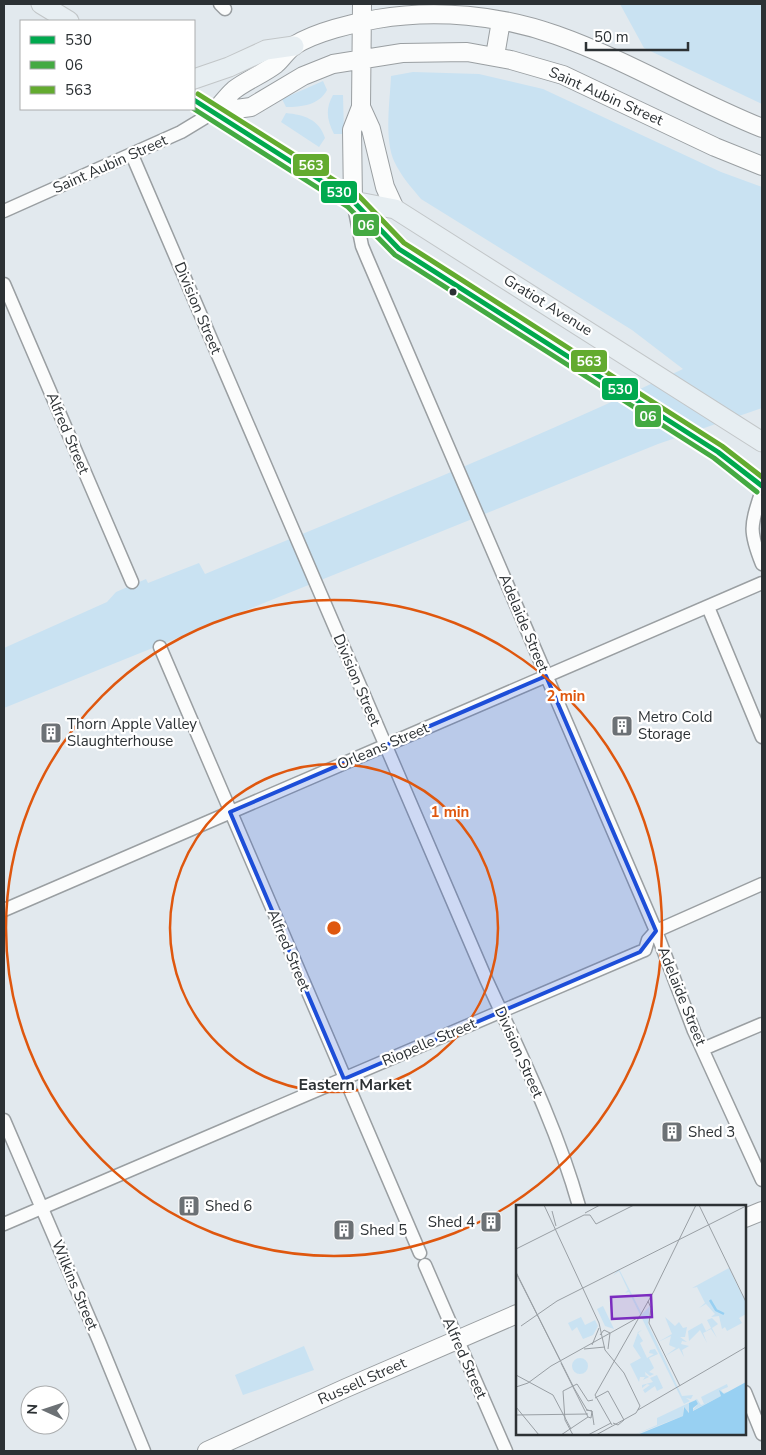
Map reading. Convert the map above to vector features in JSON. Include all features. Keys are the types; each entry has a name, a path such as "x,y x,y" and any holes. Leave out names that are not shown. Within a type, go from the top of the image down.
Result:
{"main road":[{"path":"41,4 66,20"},
{"path":"353,201 352,130 361,107 362,4"},
{"name":"Saint Aubin Street","path":"214,112 233,91 276,64 294,46 333,30 361,22 402,16 440,15 501,21 555,34 762,128"},
{"path":"496,56 501,21"},
{"path":"195,79 229,67 266,50 294,46"},
{"name":"Saint Aubin Street","path":"214,112 252,107 280,89 314,71 333,64 402,53 434,51 467,52 496,56 545,69 569,78 715,147 762,166"},
{"name":"Gratiot Avenue","path":"195,101 353,201 399,249 718,452 762,486"},
{"path":"361,107 371,130 384,187 396,209"},
{"name":"Gratiot Avenue","path":"353,201 396,209 762,442"},
{"path":"746,1218 762,1211"},
{"name":"Russell Street","path":"207,1451 516,1314"}],"street":[{"name":"Saint Aubin Street","path":"4,211 181,132 214,112"},
{"name":"Division Street","path":"132,155 385,745 562,1149 579,1205"},
{"name":"Adelaide Street","path":"353,201 362,246 656,931 703,1049 762,1180"},
{"name":"Alfred Street","path":"4,284 132,582"},
{"path":"762,490 752,522 755,546 762,564"},
{"name":"Orleans Street","path":"4,910 762,583"},
{"path":"708,607 762,737"},
{"name":"Alfred Street","path":"160,647 420,1253"},
{"path":"656,931 762,884"},
{"name":"Riopelle Street","path":"4,1224 640,952 644,950 648,940 656,931"},
{"path":"703,1049 762,1024"},
{"name":"Wilkins Street","path":"4,1120 144,1451"},
{"name":"Alfred Street","path":"425,1265 506,1451"},
{"path":"746,1394 762,1434"}],"highlighted area":[{"path":"546,676 656,931 640,952 344,1079 230,812"}],"shaded area":[{"path":"620,4 762,4 762,104 644,48"},
{"path":"413,72 479,74 543,89 721,172 762,187 762,408 658,444 4,708 4,648 107,602 116,592 146,579 148,583 199,563 205,574 505,449 683,369 632,330 421,199 394,161 388,131 391,76"},
{"path":"323,81 327,90 315,102 304,106 286,107 282,99"},
{"path":"333,95 343,95 344,134 334,134 330,124 328,110"},
{"path":"286,113 305,117 319,126 325,138 319,147 281,122"},
{"path":"304,1346 314,1370 243,1395 235,1375"}],"transit line":[{"name":"563","path":"198,94 358,195 404,243 722,446 762,477"},
{"name":"530","path":"195,101 353,201 399,249 718,452 762,486"},
{"name":"06","path":"195,110 348,207 395,255 714,458 757,492"}],"place":[{"name":"Metro Cold Storage","path":"622,726"},
{"name":"Thorn Apple Valley Slaughterhouse","path":"51,733"},
{"name":"Shed 3","path":"672,1132"},
{"name":"Shed 6","path":"189,1206"},
{"name":"Shed 4","path":"491,1222"},
{"name":"Shed 5","path":"344,1230"}],"district":[{"name":"Eastern Market","path":"355,1085"}]}
